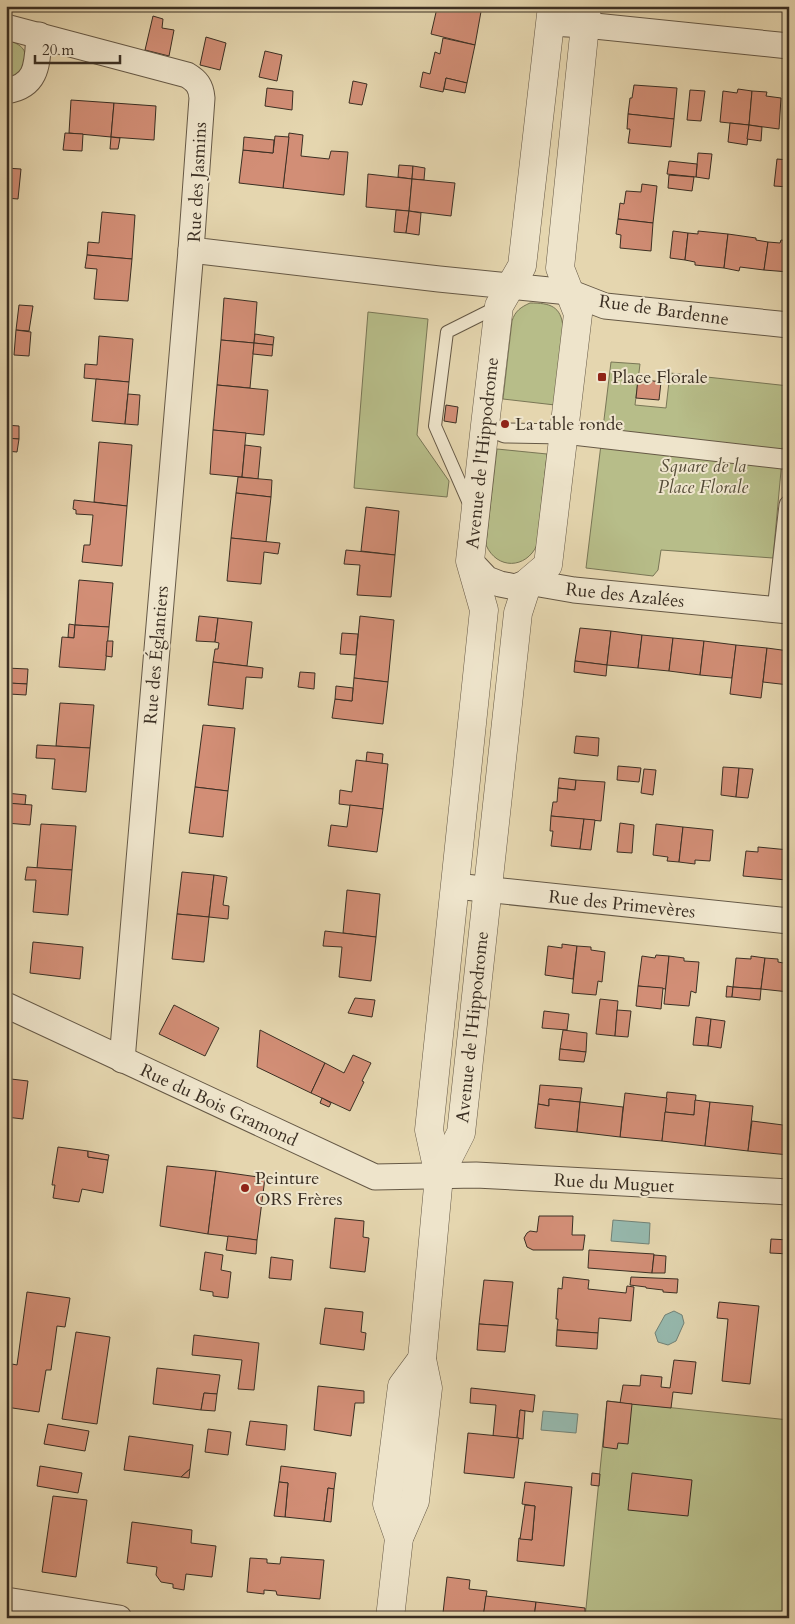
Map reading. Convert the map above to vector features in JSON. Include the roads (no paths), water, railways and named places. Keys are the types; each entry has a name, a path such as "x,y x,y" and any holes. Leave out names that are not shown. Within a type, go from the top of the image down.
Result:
{"street":[{"path":"551,15 586,16 789,46"},
{"name":"Avenue de l'Hippodrome","path":"439,1176 429,1130 484,610 470,561 485,425 504,296 522,266 551,15"},
{"path":"528,582 548,565 578,314 560,268 586,16"},
{"path":"6,26 39,35 36,65 32,77 26,85 18,89 6,90"},
{"name":"Rue des Jasmins","path":"39,35 187,75 196,81 201,89 202,98 190,250 439,279 504,296"},
{"name":"Rue des Églantiers","path":"122,1060 190,250"},
{"name":"Rue de Bardenne","path":"504,296 569,292 606,306 789,325"},
{"path":"485,425 505,433 564,434 782,459"},
{"path":"783,611 789,505"},
{"name":"Rue des Azalées","path":"470,561 487,579 514,587 528,582 574,590 783,611"},
{"name":"Avenue de l'Hippodrome","path":"439,1176 461,1134 518,614 528,582"},
{"name":"Rue des Primevères","path":"455,886 789,921"},
{"name":"Rue du Bois Gramond","path":"6,1005 376,1177 439,1176"},
{"name":"Rue du Muguet","path":"439,1176 476,1175 789,1192"},
{"path":"390,1618 399,1538 387,1504 388,1494 402,1386 422,1359 439,1176"},
{"path":"6,1600 119,1618"}],"lane":[{"path":"475,518 435,426 447,332 504,296"}],"water":[{"path":"613,1220 650,1223 649,1244 611,1241"},
{"path":"674,1311 682,1315 684,1323 676,1341 668,1345 658,1342 655,1333 665,1315"},
{"path":"543,1411 578,1414 576,1433 541,1430"}],"place":[{"name":"Place Florale","path":"602,377"},
{"name":"La table ronde","path":"505,424"},
{"name":"Peinture ORS Frères","path":"245,1188"}],"park label":[{"name":"Square de la Place Florale","path":"703,476"}]}
